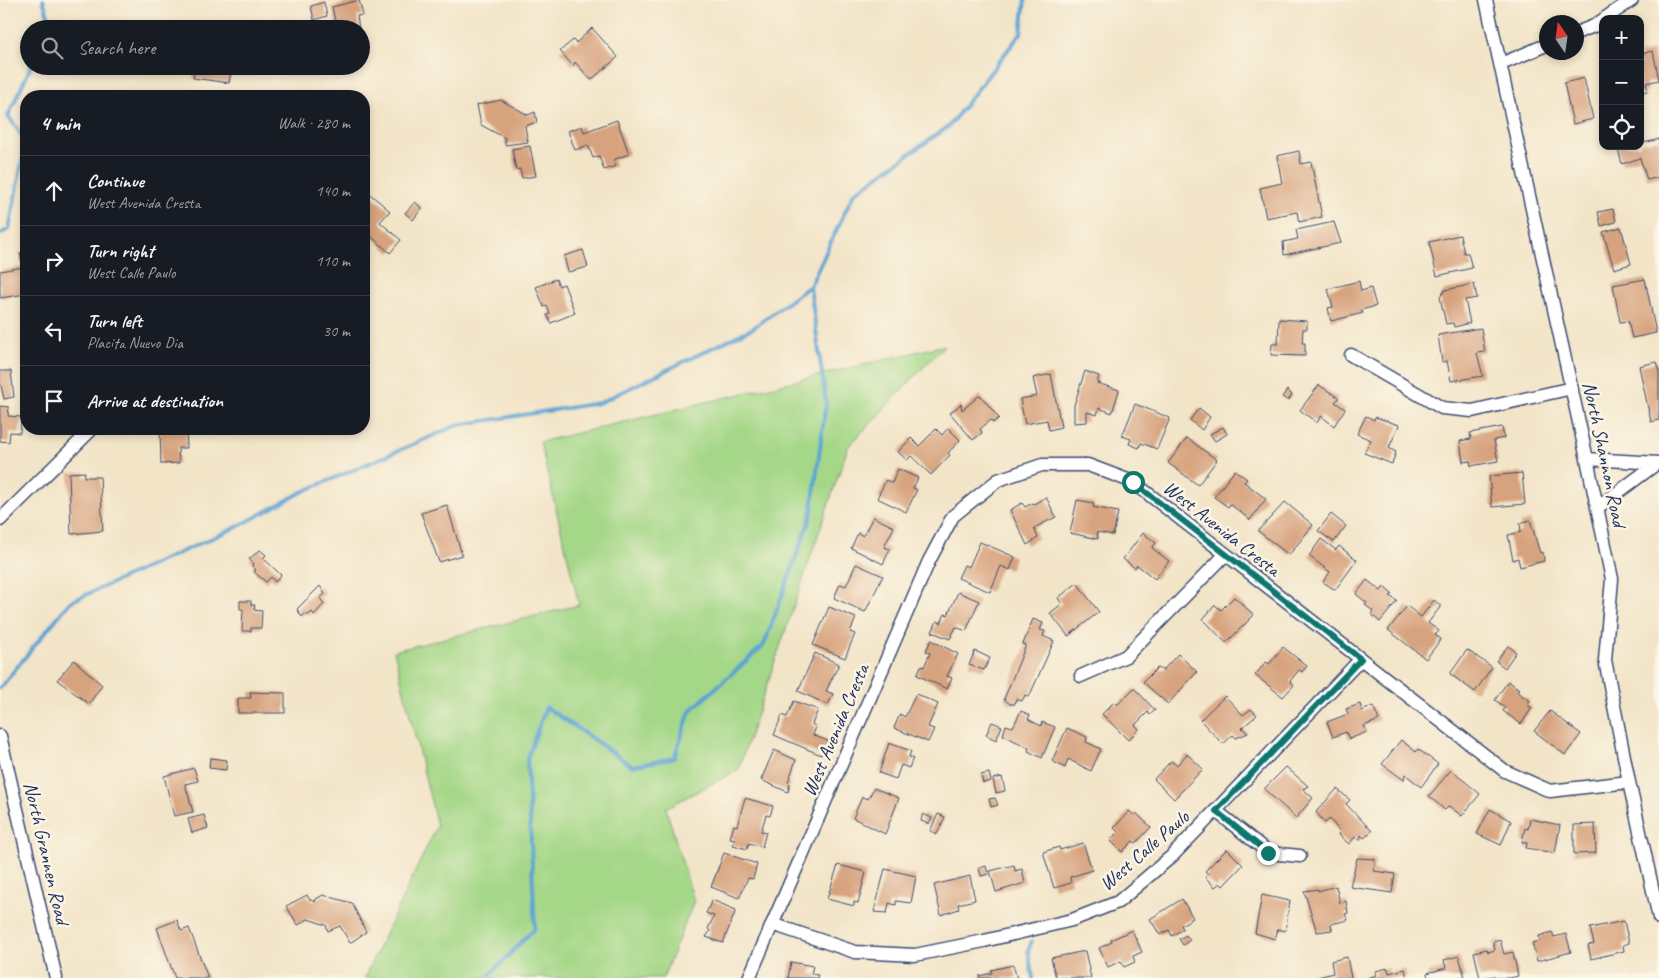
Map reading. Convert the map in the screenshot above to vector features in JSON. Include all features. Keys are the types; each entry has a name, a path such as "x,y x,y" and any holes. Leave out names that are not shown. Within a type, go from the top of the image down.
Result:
{"street":[{"name":"North Shannon Road","path":"1486,0 1588,459 1612,579 1605,660 1629,782 1659,918"},
{"path":"1610,15 1632,0"},
{"path":"1584,30 1599,22"},
{"path":"1501,64 1539,48"},
{"path":"1352,355 1442,408 1472,411 1572,388"},
{"path":"0,520 86,435"},
{"path":"1588,459 1658,463"},
{"path":"1598,508 1658,463"},
{"name":"West Avenida Cresta","path":"749,978 929,561 953,516 998,480 1042,464 1088,465 1133,482 1505,771 1550,791 1629,782"},
{"path":"1081,676 1126,656 1225,555"},
{"name":"West Calle Paulo","path":"772,924 855,952 914,955 1072,920 1118,902 1172,856 1361,659"},
{"name":"North Grannen Road","path":"0,736 56,978"},
{"path":"1216,811 1268,853 1300,856"}],"green space":[{"path":"945,345 848,447 738,770 666,808 694,901 663,978 364,978 437,826 394,651 579,605 540,442"}],"building":[{"path":"359,0 363,15 357,16 358,20 335,20 332,7"},
{"path":"324,2 327,16 314,20 311,6"},
{"path":"592,28 618,57 591,80 575,62 573,66 560,51 573,40 576,43"},
{"path":"1653,51 1659,80 1646,83 1648,91 1644,92 1644,60 1644,53"},
{"path":"194,75 230,75 229,83 193,78"},
{"path":"1584,78 1593,119 1573,124 1564,83"},
{"path":"501,100 528,115 535,112 537,122 525,126 528,142 505,145 505,138 481,125 477,105"},
{"path":"617,120 629,154 613,160 616,166 604,170 599,156 593,158 588,145 575,150 568,131 582,126 584,132"},
{"path":"1659,139 1659,177 1647,180 1640,158 1622,164 1618,150 1644,150 1644,143"},
{"path":"530,146 536,176 522,178 520,169 516,170 512,149"},
{"path":"1299,151 1301,164 1311,162 1322,217 1299,222 1297,212 1266,218 1260,188 1282,183 1277,156"},
{"path":"370,194 390,211 380,222 401,240 390,253 370,235"},
{"path":"415,202 422,208 413,220 405,213"},
{"path":"1613,209 1616,222 1601,226 1598,212"},
{"path":"1334,222 1341,243 1284,255 1283,242 1298,239 1296,230"},
{"path":"1621,227 1631,264 1614,269 1603,232"},
{"path":"1460,235 1464,253 1468,253 1472,268 1437,276 1429,242"},
{"path":"583,250 588,267 568,272 564,256"},
{"path":"20,268 20,295 0,298 0,271"},
{"path":"556,279 559,286 564,284 575,313 551,323 547,315 550,314 547,306 544,307 536,287"},
{"path":"1645,279 1656,333 1632,338 1628,321 1620,322 1613,285"},
{"path":"1359,281 1361,291 1371,288 1376,306 1361,310 1363,313 1331,321 1328,308 1333,307 1328,289"},
{"path":"1474,284 1477,298 1465,300 1470,323 1454,327 1453,323 1446,324 1440,297 1445,290"},
{"path":"1279,319 1307,321 1307,329 1303,329 1302,343 1305,343 1305,356 1271,355 1272,344 1278,344"},
{"path":"1481,328 1485,352 1477,353 1483,376 1451,381 1447,361 1442,362 1438,335"},
{"path":"1657,362 1659,369 1659,420 1651,422 1639,366"},
{"path":"0,371 11,371 14,397 4,399"},
{"path":"1085,371 1099,376 1097,383 1119,390 1112,413 1099,408 1097,415 1087,412 1087,422 1074,423 1074,405"},
{"path":"1051,374 1061,427 1049,430 1047,420 1025,424 1020,399 1037,396 1033,378"},
{"path":"1319,385 1339,398 1335,402 1345,409 1334,426 1321,416 1317,423 1300,410"},
{"path":"1287,390 1292,395 1288,401 1282,397"},
{"path":"980,395 999,418 993,423 991,420 980,429 982,433 973,440 950,413 961,404 962,410"},
{"path":"1135,404 1170,418 1157,449 1141,443 1139,448 1129,444 1131,439 1122,436"},
{"path":"0,406 9,407 8,416 20,417 20,433 10,432 9,442 0,441"},
{"path":"1199,408 1210,417 1202,430 1190,420"},
{"path":"1366,416 1374,420 1375,417 1399,425 1389,448 1396,452 1392,464 1364,453 1371,440 1357,434"},
{"path":"1223,427 1227,434 1215,441 1210,434"},
{"path":"1502,427 1504,438 1494,440 1498,461 1471,466 1470,461 1463,462 1460,441 1471,439 1470,433"},
{"path":"948,428 960,440 948,453 950,455 931,475 911,456 907,460 898,452 911,438 919,446 936,429 942,435"},
{"path":"160,435 186,435 187,448 178,448 179,463 161,464"},
{"path":"1187,438 1217,460 1198,485 1168,463"},
{"path":"898,469 918,478 913,488 917,490 906,512 877,498 886,480 892,483"},
{"path":"1235,470 1247,479 1244,482 1266,499 1250,520 1230,504 1228,507 1214,497"},
{"path":"85,472 84,477 100,477 103,531 71,534 69,473"},
{"path":"1522,473 1525,504 1492,507 1489,476"},
{"path":"1046,497 1056,517 1034,528 1038,538 1027,545 1010,510 1022,503 1025,507 1034,504"},
{"path":"1077,500 1094,503 1093,507 1118,512 1113,535 1097,532 1098,539 1070,533"},
{"path":"1285,502 1313,525 1289,555 1258,531"},
{"path":"447,505 462,555 439,562 421,513"},
{"path":"1331,514 1346,526 1334,542 1318,531"},
{"path":"873,517 894,527 884,547 890,549 883,564 851,548 858,533 863,536"},
{"path":"1530,520 1540,553 1543,552 1544,561 1520,567 1518,558 1513,560 1508,535 1521,532 1520,523"},
{"path":"1143,533 1156,543 1152,548 1169,561 1155,579 1137,565 1135,568 1123,559"},
{"path":"1321,539 1336,550 1339,546 1357,560 1335,590 1323,582 1330,572 1309,556"},
{"path":"980,542 1015,557 1010,570 1001,566 990,592 958,578 964,565 969,567"},
{"path":"260,550 266,555 263,558 281,575 275,582 271,577 266,582 254,572 256,570 252,566 254,564 249,559"},
{"path":"856,564 883,576 865,612 834,598 840,584 846,586"},
{"path":"1367,580 1381,591 1384,587 1392,594 1390,596 1397,601 1380,622 1371,614 1373,611 1365,605 1367,603 1356,594"},
{"path":"1077,583 1099,612 1068,636 1050,613 1062,604 1058,598"},
{"path":"320,586 325,594 320,598 324,604 314,615 312,612 308,615 306,613 302,617 297,609"},
{"path":"958,592 979,601 966,631 956,627 950,639 932,632 937,621 941,623 945,614 948,615"},
{"path":"1234,597 1254,615 1226,643 1203,619 1215,605 1221,610"},
{"path":"1434,600 1441,606 1428,623 1439,631 1435,635 1441,639 1426,659 1388,630 1407,606 1421,617"},
{"path":"240,601 251,601 251,605 255,605 254,610 262,611 261,628 251,628 251,631 242,631 243,609 240,609"},
{"path":"829,607 856,618 850,632 855,634 845,658 813,645"},
{"path":"1033,619 1043,623 1040,630 1045,631 1043,636 1054,641 1029,697 1025,695 1022,701 1016,699 1014,705 1012,703 1011,705 1004,699 1026,645 1023,644"},
{"path":"931,640 958,654 947,676 952,678 947,689 917,675 921,666 924,667 930,653 926,651"},
{"path":"1508,646 1516,652 1505,668 1496,661"},
{"path":"1283,647 1307,666 1302,672 1299,670 1290,681 1294,685 1283,697 1255,675 1266,662 1269,664"},
{"path":"1467,650 1492,667 1475,692 1450,674"},
{"path":"975,651 990,658 984,670 969,665"},
{"path":"815,653 839,664 826,691 833,694 828,705 798,691"},
{"path":"1178,654 1197,672 1168,704 1143,682 1157,668 1163,670"},
{"path":"74,660 102,685 89,704 57,680"},
{"path":"1508,681 1519,689 1517,692 1530,701 1527,705 1532,708 1521,724 1503,711 1505,707 1495,700"},
{"path":"1134,688 1155,710 1150,715 1148,712 1135,725 1139,729 1128,740 1102,714 1114,702 1117,705"},
{"path":"250,692 285,693 285,713 238,713 238,698 251,698"},
{"path":"916,694 938,704 928,727 934,729 928,742 894,728 900,714 905,717"},
{"path":"1225,696 1243,715 1251,709 1257,715 1242,728 1248,733 1236,738 1233,735 1223,744 1200,720"},
{"path":"794,701 818,710 812,724 816,727 813,735 828,741 821,755 774,735 782,715 787,717"},
{"path":"1360,704 1362,711 1373,706 1379,720 1364,726 1367,732 1349,739 1346,732 1333,737 1327,722 1348,714 1346,709"},
{"path":"1021,711 1030,715 1028,719 1041,726 1042,722 1055,727 1042,758 1028,751 1029,748 1003,735 1006,725 1013,727"},
{"path":"1550,711 1581,734 1565,755 1534,731"},
{"path":"992,722 1002,726 996,740 986,735"},
{"path":"1067,728 1087,737 1086,742 1101,749 1091,771 1068,759 1065,768 1052,761"},
{"path":"1401,740 1416,752 1418,749 1438,764 1421,787 1405,774 1404,780 1382,764"},
{"path":"889,743 911,751 909,757 913,758 909,768 901,765 896,779 879,773"},
{"path":"774,750 796,760 788,782 790,784 788,792 761,780"},
{"path":"1187,754 1203,769 1174,799 1154,779 1171,761 1177,765"},
{"path":"210,758 227,760 226,770 209,768"},
{"path":"1286,767 1308,786 1303,789 1313,798 1296,818 1264,789"},
{"path":"194,768 198,781 185,784 193,812 174,816 164,776"},
{"path":"1451,770 1480,794 1462,816 1449,806 1445,810 1429,796"},
{"path":"989,773 991,781 983,783 981,775"},
{"path":"1002,777 1005,791 996,793 993,779"},
{"path":"874,788 899,798 885,834 853,818 862,797 868,799"},
{"path":"1337,789 1350,800 1346,804 1372,831 1364,838 1361,835 1360,840 1356,836 1349,844 1338,834 1340,832 1330,819 1325,823 1316,812"},
{"path":"745,798 773,806 770,816 766,815 761,831 766,832 762,847 749,843 747,849 733,845 735,839 730,838 734,825 737,826"},
{"path":"995,798 998,805 991,807 989,799"},
{"path":"1490,809 1511,821 1501,845 1477,834"},
{"path":"1129,811 1134,815 1136,813 1151,827 1136,843 1133,841 1122,852 1110,840 1118,832 1114,828"},
{"path":"923,814 932,818 929,824 921,821"},
{"path":"938,814 945,817 937,834 930,831"},
{"path":"204,815 208,828 192,833 188,819"},
{"path":"1530,819 1560,825 1555,853 1526,848 1527,843 1522,842 1525,828 1528,829"},
{"path":"1595,824 1596,853 1574,854 1574,825"},
{"path":"1083,843 1092,870 1070,877 1071,883 1054,888 1043,852 1059,847 1060,850"},
{"path":"1227,849 1243,865 1223,886 1220,883 1215,887 1205,877 1208,874 1205,871"},
{"path":"724,853 757,864 753,879 748,878 739,898 711,887"},
{"path":"1357,858 1375,859 1374,871 1395,874 1392,893 1350,887"},
{"path":"838,865 866,872 858,903 854,902 854,906 827,899"},
{"path":"1014,865 1015,871 1022,869 1025,883 996,892 990,871"},
{"path":"986,866 988,874 981,876 979,868"},
{"path":"885,869 916,876 911,903 896,901 896,905 889,903 887,913 874,912"},
{"path":"970,876 975,900 958,904 959,909 941,915 934,885"},
{"path":"1336,886 1340,903 1346,901 1348,913 1345,914 1348,920 1331,924 1332,930 1317,932 1304,891 1318,889 1318,891"},
{"path":"307,895 309,899 315,902 316,899 323,895 352,903 366,932 350,943 340,926 328,931 326,925 308,919 298,925 286,906"},
{"path":"1262,895 1290,901 1285,931 1278,929 1275,939 1255,933"},
{"path":"1182,899 1193,918 1181,925 1183,929 1172,936 1169,930 1160,935 1150,919"},
{"path":"712,900 736,910 723,943 706,937 710,931 708,929 714,916 706,913"},
{"path":"177,920 181,931 189,928 208,978 175,978 157,928"},
{"path":"1624,921 1629,943 1623,945 1624,951 1591,959 1588,945 1594,944 1590,928"},
{"path":"1132,930 1142,952 1133,956 1135,962 1124,967 1121,961 1108,967 1099,948"},
{"path":"1552,932 1554,937 1566,934 1571,952 1537,961 1532,943 1540,941 1539,936"},
{"path":"1186,935 1190,940 1183,945 1179,939"},
{"path":"1500,940 1504,954 1513,952 1518,976 1510,978 1495,978 1495,976 1480,978 1474,952 1487,949 1488,952 1495,950 1493,942"},
{"path":"1085,951 1091,978 1056,978 1051,958"},
{"path":"1459,956 1465,978 1428,978 1427,973 1446,968 1444,960"},
{"path":"1347,957 1351,978 1314,978 1333,973 1331,961"},
{"path":"791,962 813,966 811,974 818,975 817,978 788,978"},
{"path":"1013,965 1017,978 980,978 979,976 992,973 991,970"},
{"path":"1388,968 1389,973 1405,969 1407,978 1367,978 1376,975 1375,971"}],"waterway":[{"path":"43,0 50,20"},
{"path":"487,978 535,928 527,759 546,707 632,766 674,758 690,711 764,645 811,516 826,403 810,286 854,193 949,126 1021,33 1025,0"},
{"path":"20,133 8,116 27,75"},
{"path":"0,234 9,229 20,172"},
{"path":"0,688 70,602 239,526 302,492 458,425 599,403 753,328 810,286"},
{"path":"1032,941 1028,951 1033,978"}],"route":[{"path":"1133,482 1361,659 1216,811 1268,853"}]}
